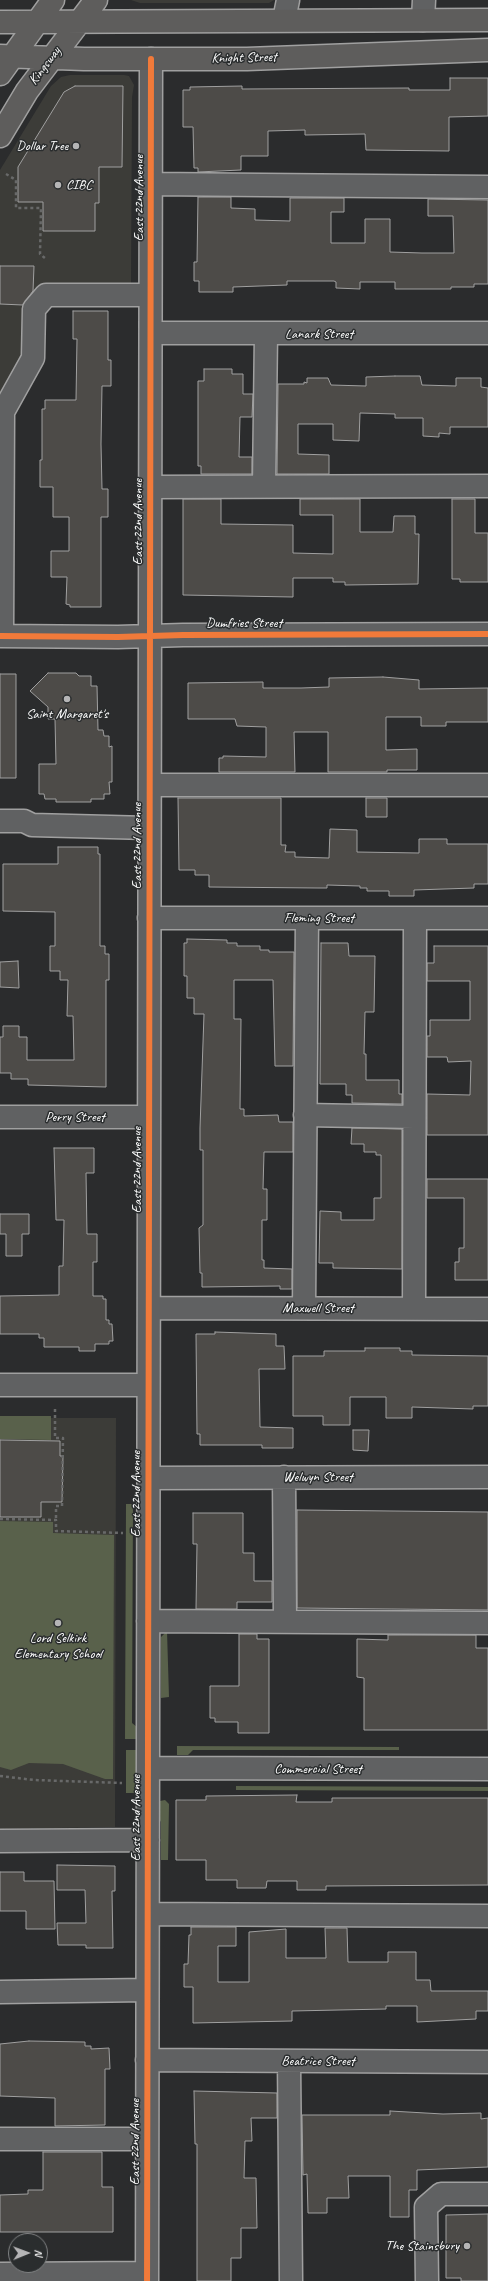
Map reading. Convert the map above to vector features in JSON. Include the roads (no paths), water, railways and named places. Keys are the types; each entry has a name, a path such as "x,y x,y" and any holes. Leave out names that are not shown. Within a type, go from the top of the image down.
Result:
{"main road":[{"path":"4,62 53,0"},
{"name":"Kingsway","path":"0,136 26,91 96,0"},
{"path":"0,22 78,22 286,10 423,10 488,20"},
{"name":"Knight Street","path":"4,62 52,58 247,59 488,50"}],"street":[{"name":"East 22nd Avenue","path":"147,2277 151,59"},
{"path":"151,184 488,187"},
{"path":"1,636 3,412 33,358 34,309 46,295 150,296"},
{"name":"Lanark Street","path":"151,333 488,333"},
{"path":"264,486 266,334"},
{"path":"150,487 488,486"},
{"name":"Dumfries Street","path":"1,636 488,634"},
{"path":"150,785 488,785"},
{"path":"0,821 24,821 32,825 149,828"},
{"name":"Fleming Street","path":"149,918 488,918"},
{"path":"304,1307 307,918"},
{"path":"414,1308 415,918"},
{"path":"305,1115 414,1117"},
{"name":"Perry Street","path":"0,1117 149,1117"},
{"name":"Maxwell Street","path":"149,1308 488,1308"},
{"path":"0,1385 148,1385"},
{"path":"284,1477 285,1621"},
{"name":"Welwyn Street","path":"148,1478 488,1477"},
{"path":"148,1621 488,1623"},
{"name":"Commercial Street","path":"148,1768 488,1769"},
{"path":"0,1841 148,1840"},
{"path":"148,1914 488,1916"},
{"path":"0,1992 147,1990"},
{"name":"Beatrice Street","path":"147,2060 488,2062"},
{"path":"289,2061 291,2281"},
{"path":"0,2139 147,2139"},
{"path":"427,2281 426,2207 441,2194 488,2194"},
{"path":"0,2274 147,2277"}],"place":[{"name":"Dollar Tree","path":"76,146"},
{"name":"CIBC","path":"58,185"},
{"name":"Saint Margaret's","path":"67,699"},
{"name":"Lord Selkirk Elementary School","path":"58,1623"},
{"name":"The Stainsbury","path":"467,2246"}]}
